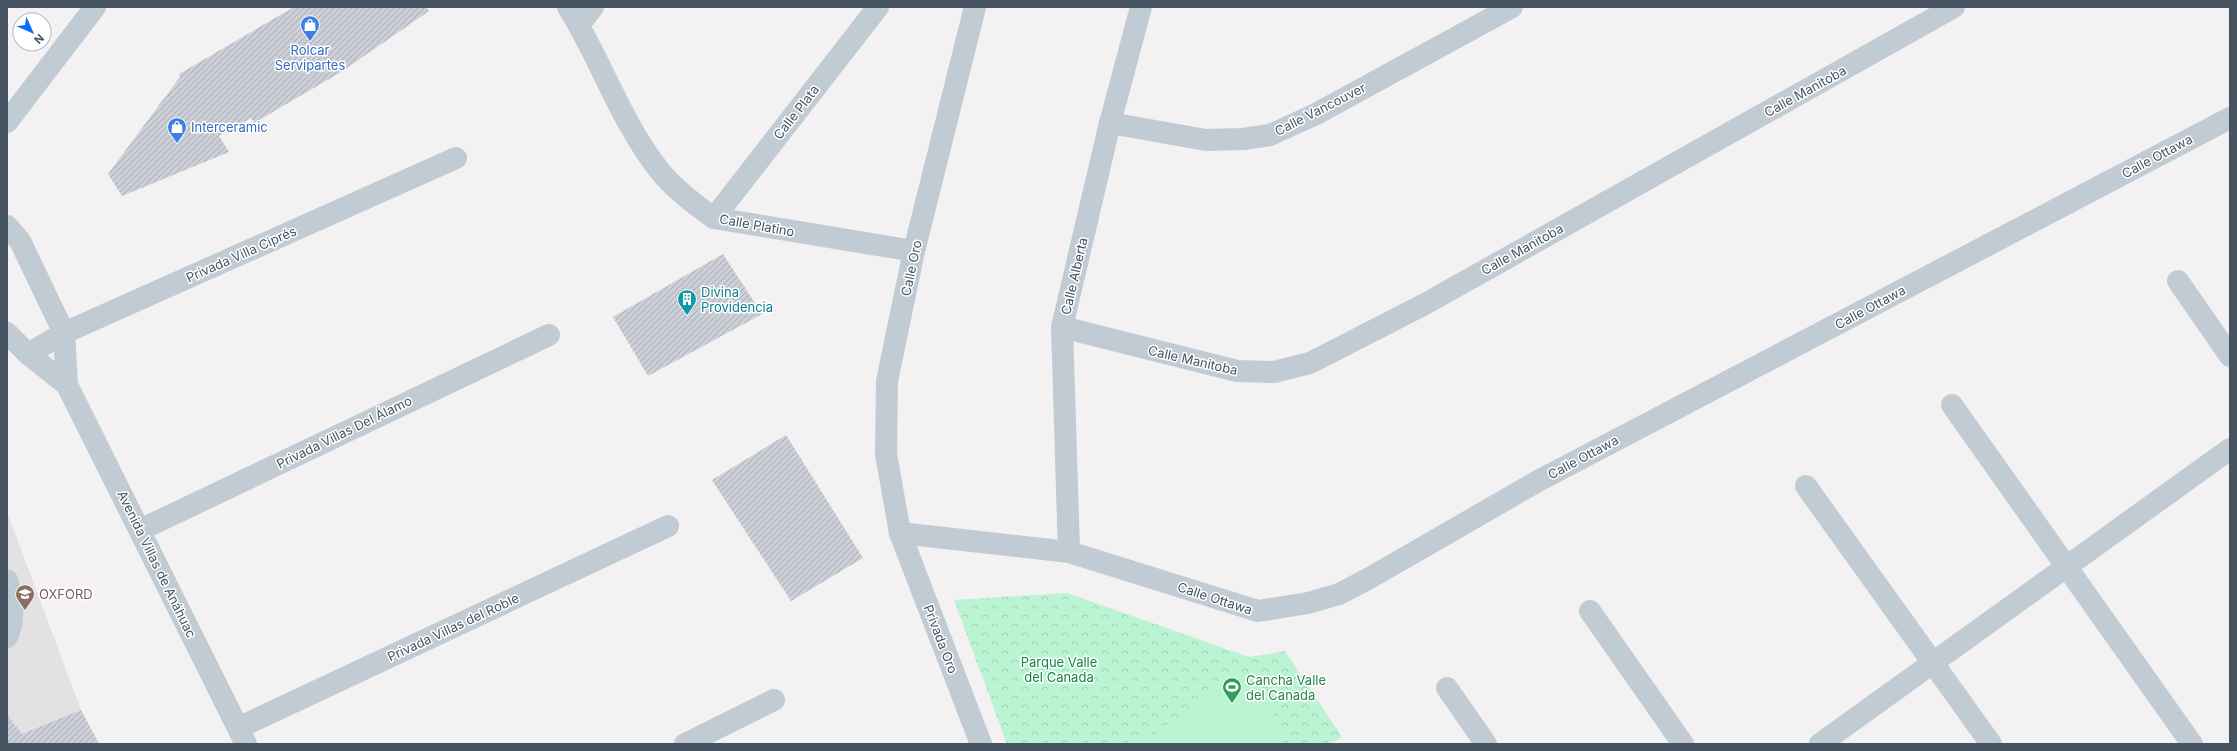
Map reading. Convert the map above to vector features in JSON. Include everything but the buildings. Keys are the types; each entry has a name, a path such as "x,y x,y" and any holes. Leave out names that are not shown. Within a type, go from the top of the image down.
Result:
{"street":[{"path":"7,122 95,7"},
{"path":"574,16 593,7"},
{"name":"Calle Plata","path":"714,218 878,7"},
{"name":"Calle Oro","path":"900,533 886,454 887,381 914,251 975,7"},
{"name":"Calle Alberta","path":"1069,552 1062,327 1110,123 1141,7"},
{"name":"Calle Vancouver","path":"1110,123 1206,140 1243,139 1270,135 1316,114 1512,7"},
{"name":"Calle Manitoba","path":"1062,327 1237,371 1274,372 1310,364 1424,304 1954,7"},
{"name":"Calle Platino","path":"574,16 631,129 660,170 691,202 714,218 914,251"},
{"name":"Calle Ottawa","path":"900,533 1069,552 1258,611 1308,603 1339,594 1368,579 1538,481 2230,118"},
{"name":"Privada Villa Ciprés","path":"28,354 64,334 456,158"},
{"name":"Avenida Villas de Anáhuac","path":"7,226 20,241 64,334 67,385 242,736"},
{"path":"2178,281 2230,356"},
{"name":"Avenida Villas de Anáhuac","path":"7,333 28,354 67,385"},
{"name":"Privada Villas Del Álamo","path":"140,530 549,334"},
{"path":"1952,405 2192,744"},
{"path":"1820,744 2230,449"},
{"path":"1806,486 1991,744"},
{"name":"Privada Villas del Roble","path":"242,736 668,526"},
{"name":"Privada Oro","path":"900,533 981,744"},
{"path":"7,580 14,607 10,630 7,637"},
{"path":"1590,611 1684,744"},
{"path":"1447,688 1486,744"},
{"path":"685,744 774,700"}],"shaded area":[{"name":"OXFORD","path":"7,512 81,710 99,744 7,744"}],"green space":[{"name":"Parque Valle del Canada","path":"1067,593 1249,657 1285,651 1342,737 1330,744 1007,744 954,600"},
{"name":"Cancha Valle del Canada","path":"1244,671 1289,737 1279,744 1140,744"}],"place":[{"name":"Rolcar Servipartes","path":"310,42"},
{"name":"Interceramic","path":"177,144"},
{"name":"Divina Providencia","path":"687,316"},
{"name":"OXFORD","path":"25,611"},
{"name":"Cancha Valle del Canada","path":"1232,704"}]}
